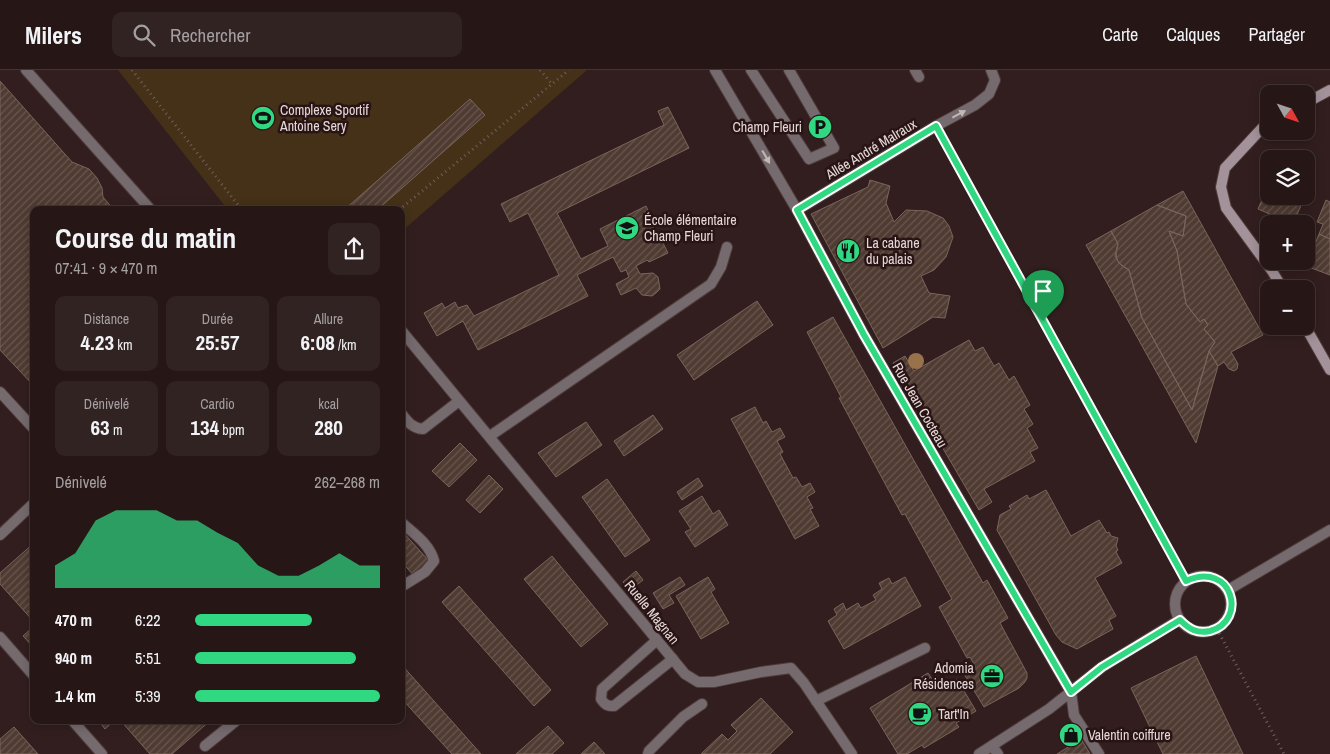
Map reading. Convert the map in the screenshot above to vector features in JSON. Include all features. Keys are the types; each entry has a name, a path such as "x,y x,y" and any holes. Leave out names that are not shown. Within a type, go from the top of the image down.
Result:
{"street":[{"path":"26,70 147,206"},
{"name":"Rue Jean Cocteau","path":"715,70 797,210 869,343 1071,692 1074,715 1099,754"},
{"path":"751,70 809,159 834,148 789,70"},
{"name":"Allée André Malraux","path":"797,210 936,126 975,105 989,94 995,80 991,70"},
{"path":"1315,98 1330,90"},
{"path":"1260,129 1225,168 1221,187 1226,208 1278,280"},
{"path":"490,436 711,284 721,266 727,247"},
{"name":"Ruelle Magnan","path":"405,335 685,674 698,682 714,682 791,668 852,754"},
{"path":"1310,335 1330,370"},
{"path":"0,392 30,425"},
{"path":"405,418 416,429 423,429 459,401"},
{"path":"0,535 30,508"},
{"path":"405,526 426,546 434,561 425,572 405,584"},
{"path":"1228,590 1330,530"},
{"path":"1198,576 1210,576 1220,581 1228,590 1232,601 1231,612 1225,622 1216,629 1203,633 1190,630 1180,620 1175,610 1175,599 1179,589 1186,581 1198,576"},
{"path":"979,754 995,750 1102,667 1180,620"},
{"path":"0,637 30,671"},
{"path":"657,640 602,689 601,700 604,704 614,706 673,659"},
{"path":"816,701 925,648"},
{"path":"648,754 683,717 702,704"},
{"path":"76,724 102,754"},
{"path":"205,746 232,724"}],"path":[{"path":"132,70 239,206"},
{"path":"540,70 552,84"},
{"path":"404,206 569,70"},
{"path":"936,126 1186,581"},
{"path":"1216,629 1284,754"}],"shaded area":[{"path":"118,70 587,70 405,229 405,206 225,206"}],"building":[{"path":"0,81 72,162 89,169 97,178 102,188 103,197 111,206 30,206 30,382 0,350"},
{"path":"470,99 485,115 382,206 349,206"},
{"name":"École élémentaire Champ Fleuri","path":"668,107 689,148 557,213 581,259 608,246 600,229 620,219 621,221 627,218 626,216 646,206 655,226 653,228 656,234 658,233 668,253 636,266 640,274 653,273 658,277 660,289 656,293 652,296 642,295 636,288 621,295 616,284 629,277 626,270 621,272 613,257 577,275 588,296 478,350 463,321 437,336 424,313 442,303 445,308 455,302 458,308 467,305 474,316 559,275 528,213 510,222 501,204 664,125 658,111"},
{"path":"870,180 890,186 886,203 894,222 906,210 927,211 943,218 949,226 953,237 946,257 934,270 921,276 929,293 950,296 945,318 933,317 883,348 811,214 868,187"},
{"path":"1183,191 1260,330 1260,335 1263,335 1231,352 1238,364 1237,369 1234,371 1229,369 1224,362 1218,366 1209,351 1215,342 1204,329 1208,325 1204,319 1200,322 1186,304 1177,251 1169,231 1183,236 1186,216 1157,205"},
{"path":"1326,200 1330,202 1330,239 1319,234 1323,224 1317,222"},
{"path":"1260,204 1301,205 1297,215 1272,215 1258,209"},
{"path":"1157,205 1186,216 1183,236 1169,231 1177,251 1186,304 1200,322 1204,319 1208,325 1204,329 1215,342 1209,351 1192,410 1142,318 1129,270 1119,263 1115,256 1118,244 1111,231"},
{"path":"1111,231 1118,244 1117,260 1129,270 1142,318 1192,410 1209,351 1218,366 1196,443 1086,245"},
{"path":"1319,234 1330,239 1330,275 1315,269 1315,244"},
{"path":"757,301 773,325 694,380 677,355"},
{"path":"833,317 983,583 987,580 1008,618 1000,623 1027,673 1027,678 1019,688 984,707 964,674 976,668 970,657 967,658 939,607 952,599 905,514 902,515 839,398 841,397 807,332"},
{"path":"969,340 975,351 983,347 994,366 999,363 1009,380 1014,376 1030,405 1024,409 1033,424 1027,428 1038,448 1030,452 1035,461 984,489 992,502 979,510 893,363 905,356 914,371"},
{"path":"755,407 763,423 766,421 772,432 780,428 785,437 777,441 783,452 780,454 793,478 796,477 802,487 810,483 815,492 807,497 813,508 810,509 819,526 795,539 731,419"},
{"path":"653,415 663,429 624,456 614,441"},
{"path":"586,422 602,445 556,477 538,453"},
{"path":"460,443 477,460 449,487 432,471"},
{"path":"489,475 503,489 480,513 466,500"},
{"path":"698,478 703,486 682,500 677,492"},
{"path":"607,479 650,540 625,557 582,497"},
{"path":"1046,490 1071,536 1099,520 1107,533 1109,532 1111,536 1118,538 1116,546 1118,550 1116,552 1122,563 1095,578 1116,616 1109,620 1113,629 1077,649 1062,642 1056,635 997,530 1000,515 1011,509 1009,506 1027,495 1029,499"},
{"path":"702,496 713,514 719,510 728,525 695,547 685,532 691,529 679,511"},
{"path":"405,534 430,562 414,576 405,566"},
{"path":"30,547 30,618 0,584 0,573"},
{"path":"552,556 608,624 581,647 524,579"},
{"path":"636,571 643,580 630,590 623,582"},
{"path":"680,577 685,585 669,595 674,603 663,609 653,593"},
{"path":"708,577 715,589 711,592 729,623 701,639 676,596"},
{"path":"905,577 921,606 844,649 828,621 837,615 834,609 843,603 846,610 858,603 861,608 876,600 873,595 882,589 879,583 889,578 892,584"},
{"path":"459,586 551,690 534,706 442,602"},
{"path":"30,630 30,644 23,636"},
{"path":"1196,656 1243,754 1163,754 1131,688"},
{"path":"405,668 481,754 452,754 405,702"},
{"path":"928,673 939,690 957,679 976,711 956,723 959,727 924,748 922,745 907,754 898,754 870,708"},
{"path":"761,698 793,732 770,754 701,754 722,734 728,740 737,731 731,725"},
{"path":"101,724 111,724 105,729"},
{"path":"124,724 206,724 172,754 150,754"},
{"path":"548,726 564,743 552,754 516,754"},
{"path":"14,727 38,754 0,754 0,739"},
{"path":"1081,739 1090,754 1057,754"},
{"path":"594,742 605,754 581,754"}],"place":[{"name":"Complexe Sportif Antoine Sery","path":"263,118"},
{"name":"Champ Fleuri","path":"820,127"},
{"name":"École élémentaire Champ Fleuri","path":"627,228"},
{"name":"La cabane du palais","path":"848,251"},
{"name":"Adomia Résidences","path":"992,676"},
{"name":"Tart'In","path":"920,714"},
{"name":"Valentin coiffure","path":"1071,735"}],"route":[{"path":"936,126 1043,321 1186,581 1198,576 1210,576 1220,581 1228,590 1232,601 1231,612 1225,622 1216,629 1203,633 1190,630 1180,620 1102,667 1071,692 864,335 797,210 936,126"}]}
